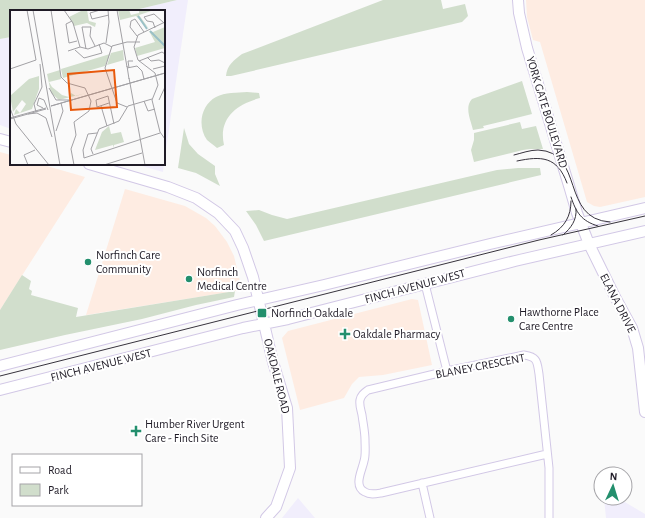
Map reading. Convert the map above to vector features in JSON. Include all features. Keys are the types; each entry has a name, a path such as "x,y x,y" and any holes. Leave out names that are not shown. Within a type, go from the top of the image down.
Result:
{"main road":[{"name":"YORK GATE BOULEVARD","path":"518,0 519,13 527,48 580,223 589,244"},
{"path":"0,139 10,142"},
{"name":"OAKDALE ROAD","path":"92,165 175,189 196,198 218,213 235,232 243,248 253,277 273,362 287,408 290,468 276,507 266,518"},
{"name":"FINCH AVENUE WEST","path":"0,366 237,305 645,208"},
{"name":"FINCH AVENUE WEST","path":"0,390 228,332 325,310 515,261 645,231"},
{"name":"ELANA DRIVE","path":"589,244 632,328 638,348 645,412"}],"street":[{"path":"425,284 447,372"},
{"name":"BLANEY CRESCENT","path":"524,355 530,356 537,362 548,454 374,494 367,493 362,490 359,485 364,460 365,439 360,399 368,390 524,355"},
{"path":"548,454 550,518"},
{"path":"422,483 430,518"}],"shaded area":[{"path":"177,0 188,0 165,156 165,10 135,10"},
{"path":"526,0 645,0 645,197 600,207 594,206 587,202 540,42 533,40 527,17"},
{"path":"10,37 10,129 0,125 0,39"},
{"path":"0,152 10,155 10,165 43,165 85,177 0,310"},
{"path":"138,165 164,165 163,172"},
{"path":"125,189 185,206 206,218 215,226 227,242 234,256 242,290 86,315"},
{"path":"412,299 418,300 432,365 383,375 359,377 352,384 344,398 300,410 282,338 288,331"},
{"path":"298,498 315,518 282,518"},
{"path":"605,506 632,506 645,514 645,518 606,518"}],"green space":[{"path":"0,0 177,0 135,10 10,10 10,37 0,39"},
{"path":"383,0 441,0 443,9 465,4 468,16 462,22 226,76 229,66 242,54"},
{"path":"522,81 532,114 483,126 484,128 473,130 468,110 468,106 472,99"},
{"path":"227,93 259,93 260,98 244,104 231,114 224,127 224,145 217,148 207,140 204,134 201,122 204,110 211,101 220,95"},
{"path":"520,122 522,129 536,126 543,149 523,150 474,162 471,150 474,140 474,133"},
{"path":"184,128 189,144 198,154 215,166 215,174 220,186 196,173 178,168"},
{"path":"540,168 541,175 264,241 256,225 246,211 259,210 287,219 497,170"},
{"path":"22,275 31,281 29,289 32,291 31,295 78,308 76,317 235,291 234,297 0,350 0,310"}],"tram line":[{"path":"514,155 538,150 553,154 562,162 584,210 594,218 610,222"},
{"path":"517,161 526,159 547,160 558,167 567,183"},
{"path":"571,197 577,211 583,219 598,226"},
{"path":"551,235 556,232 566,221 570,212 571,201"},
{"path":"563,235 573,224 576,217 576,209"},
{"path":"0,376 539,240 645,216"}],"place":[{"name":"Norfinch Care Community","path":"88,262"},
{"name":"Norfinch Medical Centre","path":"189,279"},
{"name":"Norfinch Oakdale","path":"262,313"},
{"name":"Hawthorne Place Care Centre","path":"511,319"},
{"name":"Oakdale Pharmacy","path":"345,334"},
{"name":"Humber River Urgent Care - Finch Site","path":"136,431"}]}
